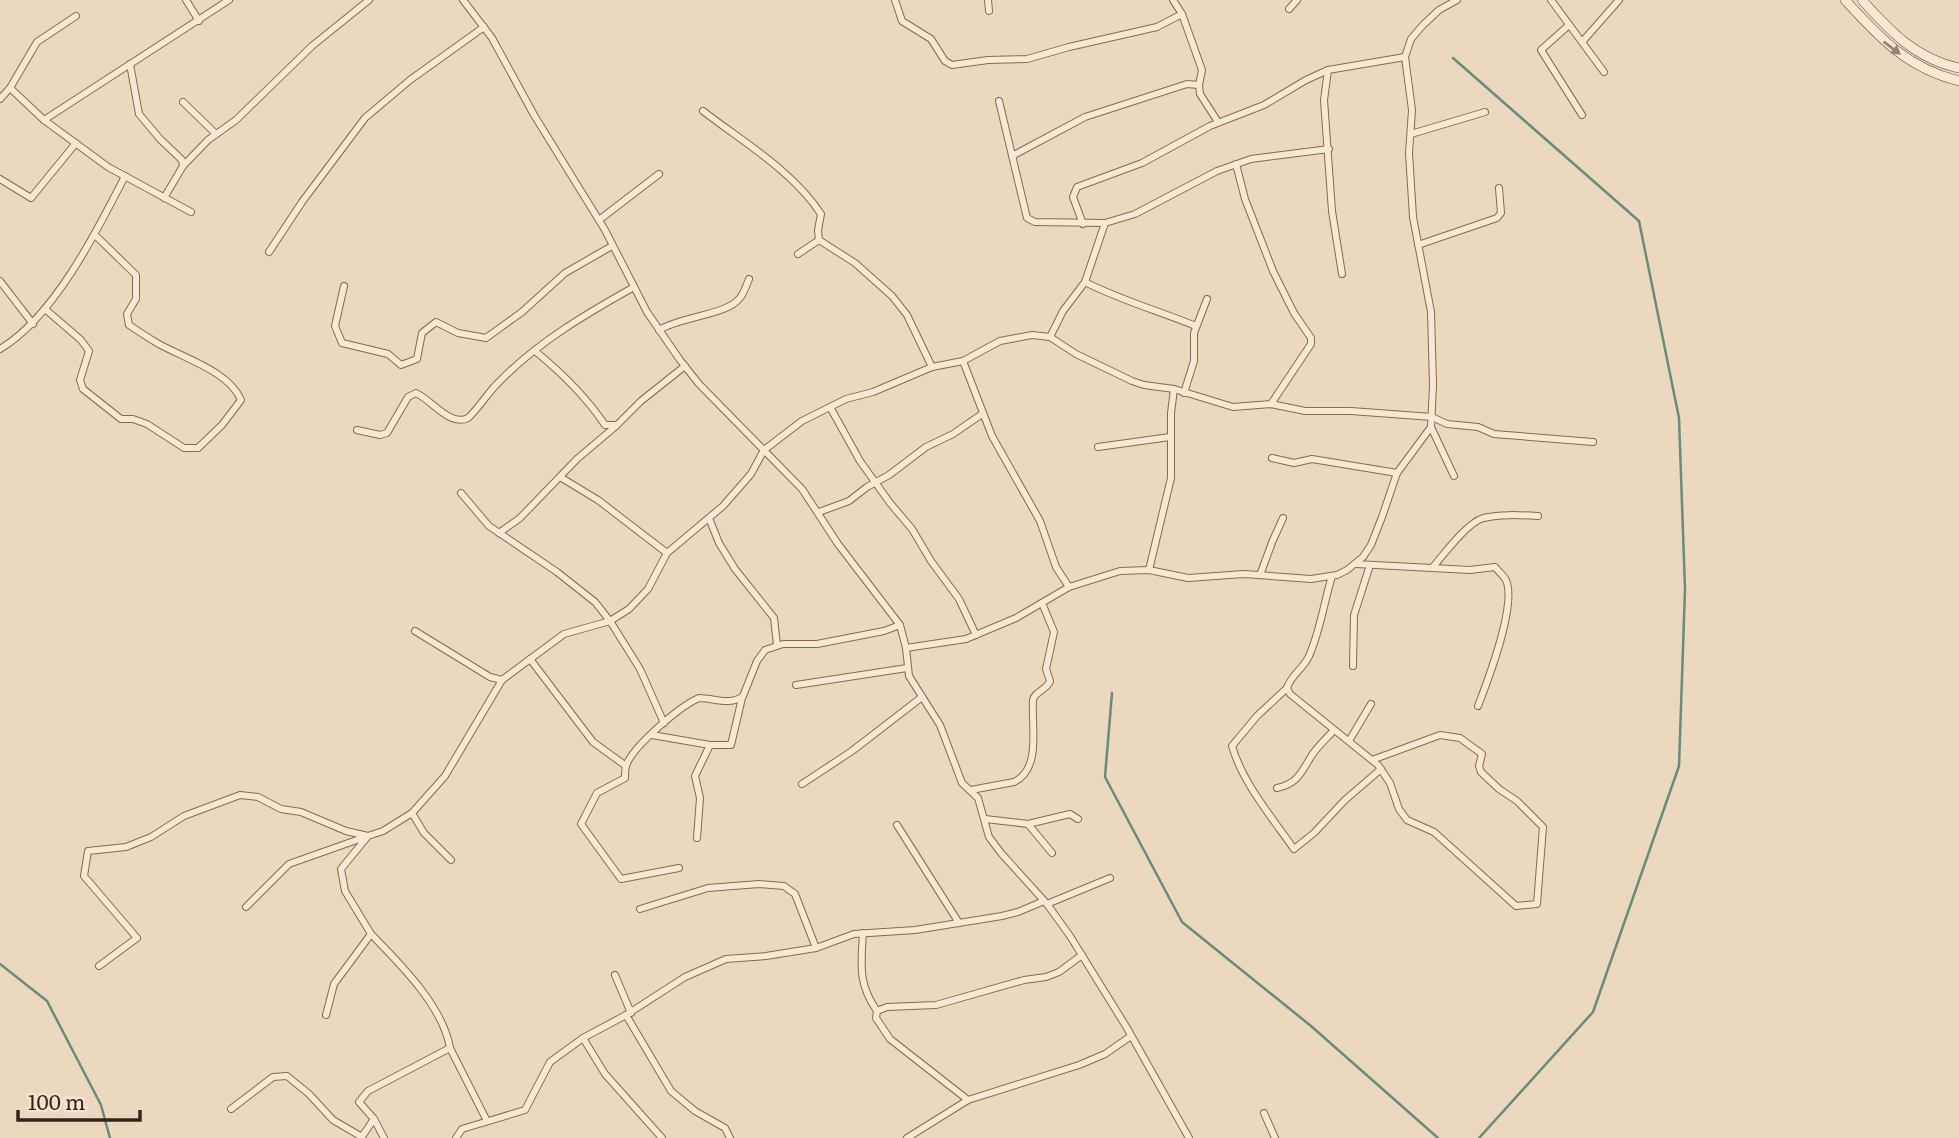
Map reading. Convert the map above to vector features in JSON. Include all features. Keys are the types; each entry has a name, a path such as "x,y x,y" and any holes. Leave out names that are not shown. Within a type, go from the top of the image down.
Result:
{"main road":[{"path":"1844,0 1887,45 1919,67 1959,81"},
{"path":"1862,0 1898,39 1928,58 1959,68"}],"street":[{"path":"186,0 199,21"},
{"path":"44,120 229,0"},
{"path":"164,198 183,166 216,134 236,120 312,46 369,0"},
{"path":"463,0 484,27 599,220 659,330 707,393 789,474 900,625 909,676 940,725 962,783 978,798 989,837 1000,853 1046,902 1082,955 1189,1138"},
{"path":"895,0 902,21 932,39 945,61 952,65 988,60 1027,59 1157,27 1182,14"},
{"path":"988,0 989,11"},
{"path":"1173,0 1182,14 1202,70 1200,94 1218,122"},
{"path":"1289,9 1297,0"},
{"path":"906,648 966,639 1016,618 1069,587 1120,571 1149,570 1188,578 1260,575 1290,579 1332,576 1356,564 1371,545 1397,474 1431,427 1431,312 1413,217 1409,153 1412,110 1405,57 1411,38 1445,2 1457,0"},
{"path":"1551,0 1604,72"},
{"path":"1582,42 1619,0"},
{"path":"0,99 10,88 37,42 76,16"},
{"path":"1569,24 1541,50 1582,115"},
{"path":"269,252 302,202 365,118 410,80 484,27"},
{"path":"1083,224 1073,197 1077,187 1142,163 1218,122 1264,106 1306,79 1328,70 1405,57"},
{"path":"130,64 139,114 182,159 183,166"},
{"path":"1328,70 1324,100 1332,211 1342,274"},
{"path":"1012,156 1085,117 1113,106 1187,84 1199,85"},
{"path":"10,88 44,120 108,167 191,212"},
{"path":"999,101 1027,218 1035,222 1105,223 1135,214 1217,171 1251,159 1329,149"},
{"path":"183,102 216,134"},
{"path":"703,111 780,171 811,199 821,214 818,230 820,240 855,263 901,306 932,367"},
{"path":"1411,134 1485,112"},
{"path":"0,179 31,198 76,143"},
{"path":"1236,164 1245,198 1273,271 1294,313 1311,338 1311,344 1271,404"},
{"path":"599,220 659,174"},
{"path":"0,349 33,324 45,309 95,235 125,176"},
{"path":"1418,245 1497,218 1501,213 1499,188"},
{"path":"1050,337 1063,311 1085,282 1105,223"},
{"path":"45,309 81,340 89,351 80,380 83,389 121,419 133,419 147,424 184,448 198,448 222,425 241,400 236,388 129,325 127,314 136,299 136,275 95,235"},
{"path":"798,254 820,240"},
{"path":"344,286 335,326 342,343 388,354 401,365 417,359 422,333 436,322 458,333 486,338 522,312 565,273 612,246"},
{"path":"659,330 671,323 734,304 744,292 749,279"},
{"path":"0,281 33,324"},
{"path":"1085,282 1106,293 1137,302 1196,326"},
{"path":"357,430 380,435 387,433 408,397 416,393 427,398 447,416 463,421 475,412 500,380 535,351 588,313 634,288"},
{"path":"1184,393 1194,361 1194,333 1207,299"},
{"path":"247,907 289,864 383,831 412,813 445,776 502,680 564,634 610,621 629,609 648,589 667,553 723,506 751,474 764,450 802,421 846,399 873,392 932,367 963,361 1000,341 1012,337 1050,337 1076,355 1144,385 1174,389 1233,407 1271,404 1305,411 1351,411 1432,417 1447,424 1471,425 1494,434 1593,442"},
{"path":"535,351 563,373 588,400 605,425 617,425"},
{"path":"963,361 995,443 1040,521 1056,567 1069,587"},
{"path":"499,533 520,518 641,401 685,366"},
{"path":"1149,570 1171,478 1170,437 1174,389"},
{"path":"831,407 875,483 912,529 958,599 976,635"},
{"path":"819,512 843,505 926,447 953,434 982,414"},
{"path":"1431,427 1454,475"},
{"path":"1098,447 1170,437"},
{"path":"1272,458 1294,463 1311,459 1397,474"},
{"path":"560,477 598,500 667,553"},
{"path":"461,493 489,526 557,572 595,602 640,669 664,723"},
{"path":"1433,567 1454,539 1481,519 1502,515 1538,516"},
{"path":"709,518 719,543 735,569 775,618 777,645"},
{"path":"1260,575 1283,518"},
{"path":"1356,564 1495,568 1506,580 1507,601 1496,655 1478,706"},
{"path":"1353,666 1354,615 1370,565"},
{"path":"1332,576 1308,658 1287,688 1257,716 1232,746 1235,757 1265,808 1294,849 1381,769"},
{"path":"971,790 1014,782 1023,777 1031,765 1033,699 1048,687 1050,681 1045,669 1054,635 1042,603"},
{"path":"652,735 710,745 731,745 743,696 760,655 777,645 817,644 884,631 900,625"},
{"path":"415,631 490,677 502,680"},
{"path":"530,659 593,742 626,766"},
{"path":"796,685 907,668"},
{"path":"1287,688 1290,694 1381,769 1407,820 1434,832 1516,906 1537,904 1543,827 1517,801 1481,772 1479,766 1482,754 1460,738 1440,735 1372,760"},
{"path":"680,868 621,879 581,824 597,793 625,778 626,766 641,744 664,723 699,698 733,702 743,696"},
{"path":"802,784 852,751 922,697"},
{"path":"1349,741 1371,704"},
{"path":"1278,788 1292,784 1334,730"},
{"path":"697,838 700,797 695,776 710,745"},
{"path":"99,966 137,938 84,876 88,851 126,847 151,837 184,816 240,795 258,797 281,809 301,812 346,831 368,836"},
{"path":"412,813 424,833 451,860"},
{"path":"985,819 1028,824 1070,814 1078,819"},
{"path":"1028,824 1052,853"},
{"path":"897,825 959,923"},
{"path":"368,836 341,869 345,891 371,934 429,1002 447,1033 450,1048 487,1121"},
{"path":"456,1138 462,1129 526,1110 551,1062 583,1038 629,1014 685,977 726,959 816,948 863,933 915,930 1018,912 1110,878"},
{"path":"639,909 708,888 759,884 784,886 794,894 816,948"},
{"path":"863,933 860,972 866,996 877,1011 876,1018 890,1039 968,1100"},
{"path":"326,1015 334,984 371,934"},
{"path":"877,1011 887,1007 936,1006 1046,977 1059,972 1082,955"},
{"path":"615,975 629,1014 671,1091 695,1111 725,1128 730,1138"},
{"path":"907,1138 968,1100 1079,1065 1105,1054 1131,1036"},
{"path":"583,1038 605,1074 662,1138"},
{"path":"384,1138 374,1119 359,1102 368,1091 450,1048"},
{"path":"231,1109 273,1077 287,1076 309,1094 333,1120 362,1138 374,1119"},
{"path":"1264,1113 1275,1138"}],"waterway":[{"path":"1453,58 1639,221 1679,418 1685,589 1679,766 1593,1012 1479,1138"},
{"path":"1112,693 1105,777 1182,922 1311,1026 1438,1138"},
{"path":"0,964 47,1001 101,1105 110,1138"}]}
